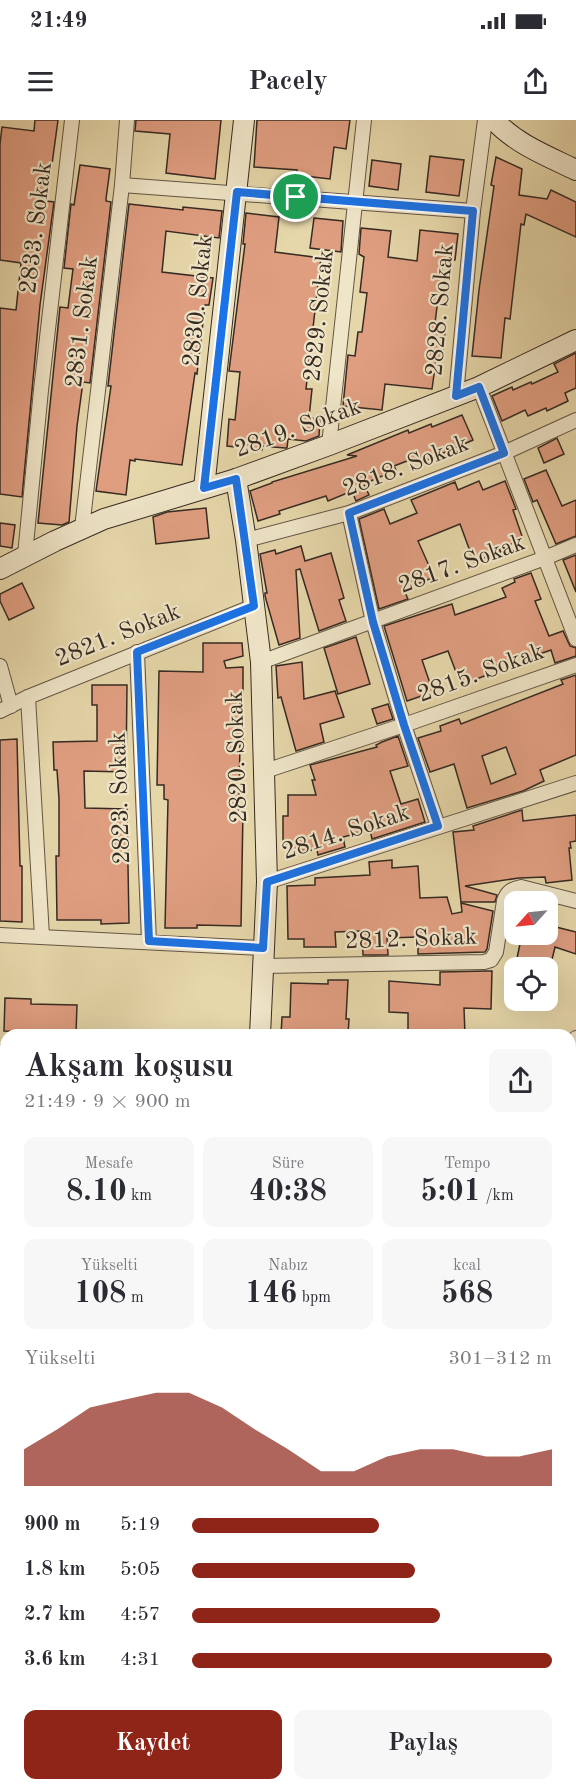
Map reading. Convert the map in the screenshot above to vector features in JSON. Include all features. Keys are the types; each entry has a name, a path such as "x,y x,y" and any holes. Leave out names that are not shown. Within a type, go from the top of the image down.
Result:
{"street":[{"name":"2833. Sokak","path":"25,555 41,390 72,120"},
{"name":"2831. Sokak","path":"81,528 122,185 127,120"},
{"name":"2830. Sokak","path":"204,488 244,120"},
{"name":"2829. Sokak","path":"329,445 364,120"},
{"name":"2828. Sokak","path":"456,396 473,211 485,120"},
{"path":"494,120 518,141 576,170"},
{"path":"122,185 473,211"},
{"name":"2819. Sokak","path":"0,569 81,528 236,479 329,445 479,387 576,340"},
{"path":"479,387 576,639"},
{"name":"2818. Sokak","path":"246,540 349,513 504,453 576,420"},
{"name":"2820. Sokak","path":"236,479 261,662 267,882 260,1029"},
{"path":"349,513 373,622 438,826"},
{"name":"2817. Sokak","path":"261,662 576,545"},
{"name":"2821. Sokak","path":"6,708 137,652 254,606"},
{"name":"2823. Sokak","path":"137,652 149,941"},
{"name":"2815. Sokak","path":"265,771 576,665"},
{"path":"0,666 6,708"},
{"path":"28,697 42,936"},
{"name":"2814. Sokak","path":"267,882 576,783"},
{"name":"2812. Sokak","path":"263,957 484,962 491,960 496,952 504,901 512,888 521,887 576,901"},
{"path":"0,935 149,941 263,957"}],"building":[{"path":"35,120 58,120 47,201 54,202 40,305 22,497 0,494 0,308 16,310 21,263 0,260 0,144 2,127 34,131"},
{"path":"136,120 221,120 215,179 166,173 170,134 135,131"},
{"path":"257,120 350,120 346,149 334,147 330,179 296,175 297,170 254,167"},
{"path":"430,156 464,160 459,196 426,192"},
{"path":"496,157 522,169 519,195 547,199 551,190 576,202 576,237 526,214 524,225 521,224 510,319 505,318 501,358 472,356"},
{"path":"372,160 401,164 398,190 369,186"},
{"path":"80,165 110,169 106,201 111,202 90,383 83,382 69,522 62,525 38,523 60,307 68,308 73,269 64,268 71,204 74,205"},
{"path":"129,204 183,210 183,207 222,211 219,238 166,231 162,272 213,278 209,305 205,305 197,374 195,373 182,465 130,460 126,495 96,491 111,386 108,386"},
{"path":"246,213 279,217 275,252 321,258 306,389 312,389 309,418 320,419 319,436 306,441 288,439 287,448 262,446 262,450 227,446 229,419 235,420 240,372 229,371 245,244 243,244"},
{"path":"314,218 343,221 341,252 310,248"},
{"path":"361,228 391,231 388,257 417,261 420,230 458,234 455,260 443,259 434,331 445,332 442,361 436,360 432,389 385,384 382,410 343,406 348,355 355,356 358,332 362,332 367,293 360,292 364,257 359,254"},
{"path":"576,353 576,388 565,393 568,401 547,411 546,408 528,416 525,410 502,421 492,396 512,387 513,390 531,382 532,384 558,372 554,364"},
{"path":"462,415 473,440 423,462 420,456 394,466 396,470 364,484 369,495 356,501 352,491 328,501 326,496 279,511 280,514 258,521 250,491 357,456 347,455 408,430 409,433 431,424 432,427"},
{"path":"557,438 564,454 544,463 538,448"},
{"path":"546,470 562,506 576,500 576,536 556,544 537,500 533,502 524,479"},
{"path":"479,481 483,490 505,481 516,509 513,510 523,539 499,549 501,552 474,562 460,524 418,541 434,577 404,590 408,599 379,609 359,519 384,509 390,524 417,513 411,500 455,482 458,490"},
{"path":"206,508 209,538 156,544 153,517 167,512"},
{"path":"0,523 15,525 12,548 0,546"},
{"path":"301,546 305,561 331,553 344,598 339,600 346,621 319,631 300,569 296,570 300,638 279,645 265,596 267,593 260,554 275,550 276,554"},
{"path":"576,555 576,592 563,560"},
{"path":"531,573 541,599 535,601 549,636 563,631 570,646 576,648 576,656 555,663 551,650 528,658 527,654 485,669 487,675 461,685 448,651 422,660 433,692 407,701 384,626 452,604 455,615 506,597 502,588 515,582 514,579"},
{"path":"22,583 34,608 9,620 0,601 0,594"},
{"path":"356,637 370,684 338,694 324,648"},
{"path":"203,643 242,643 243,656 224,661 226,668 243,667 243,739 240,739 239,810 243,810 241,926 197,925 197,928 165,928 168,800 164,799 164,785 157,785 159,671 203,672"},
{"path":"302,662 304,699 335,691 344,717 320,724 324,742 296,751 281,697 278,698 276,666"},
{"path":"576,675 576,755 540,770 544,781 523,791 467,808 454,764 430,772 418,738 441,731 440,726 459,719 461,724 563,684 561,680","holes":["506,747 516,774 491,784 482,756"]},
{"path":"92,685 127,685 126,772 84,771 85,808 127,809 129,923 101,924 101,920 57,920 56,856 59,856 59,799 57,770 54,770 53,742 97,741 97,705 92,705"},
{"path":"388,704 393,719 377,724 372,709"},
{"path":"398,736 408,766 390,771 401,804 418,799 425,822 372,839 370,830 343,837 345,847 318,855 317,850 287,851 287,840 283,840 283,816 288,816 288,795 316,795 312,780 315,780 310,765 377,747 376,745"},
{"path":"17,739 22,922 0,921 0,740"},
{"path":"522,810 523,821 576,815 576,841 570,842 571,848 569,848 572,880 546,883 545,877 519,878 465,886 497,895 495,902 461,902 453,832 474,830 473,826"},
{"path":"392,860 392,868 418,866 420,898 447,897 452,914 462,912 461,903 493,911 485,952 418,954 418,937 387,938 388,955 363,955 362,931 335,932 336,947 304,947 304,939 288,939 287,886 315,885 315,878 370,875 369,862"},
{"path":"558,928 576,932 576,954 555,947 553,957 517,957 520,945 558,945"},
{"path":"492,971 491,1009 464,1008 465,1029 408,1029 408,1013 389,1012 389,981 440,985 440,972"},
{"path":"328,980 348,980 346,1019 349,1019 348,1029 281,1029 282,1017 290,1017 291,983 328,984"},
{"path":"5,998 31,999 31,1004 77,1005 76,1029 4,1029"}],"route":[{"path":"237,192 296,197 473,211 456,396 479,387 504,453 349,513 373,622 438,826 267,882 263,948 149,941 137,652 254,606 236,479 204,488 237,192"}]}
